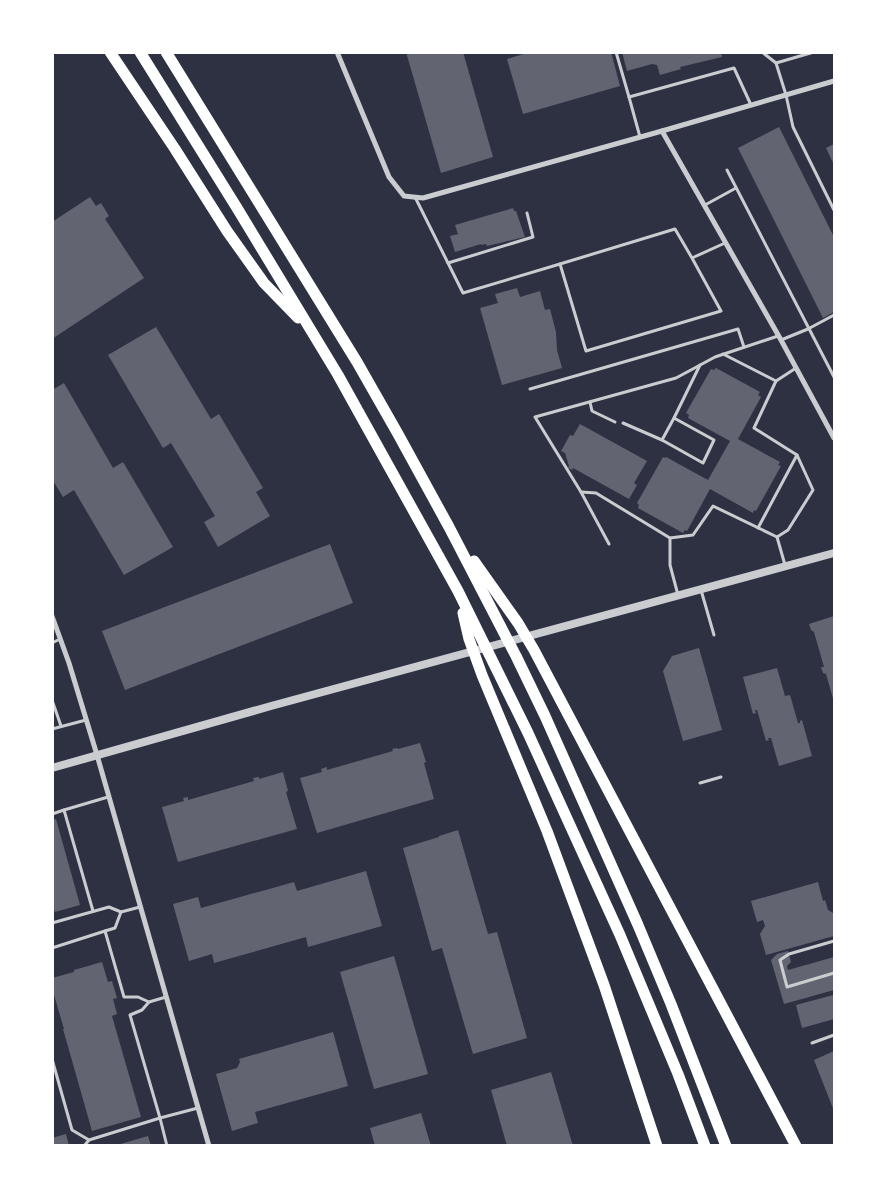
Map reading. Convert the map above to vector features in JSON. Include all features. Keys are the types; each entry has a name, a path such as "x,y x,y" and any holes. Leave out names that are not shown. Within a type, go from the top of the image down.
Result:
{"highway":[{"path":"110,52 264,283 313,333"},
{"path":"140,52 313,333 458,591 528,733 608,908 649,1003 705,1146"},
{"path":"166,52 357,362 449,527 516,656 638,925 668,995 726,1146"},
{"path":"176,52 193,95"},
{"path":"449,527 518,623 534,650 795,1146"},
{"path":"458,591 469,639 482,675 547,831 601,976 657,1146"}],"street":[{"path":"337,52 389,177 404,196 423,198 662,132 834,81"},
{"path":"662,132 780,338 834,437"},
{"path":"52,768 834,553"},
{"path":"52,616 87,720 209,1146"}],"lane":[{"path":"616,52 640,137"},
{"path":"762,52 776,63 793,126 834,210"},
{"path":"776,63 814,52"},
{"path":"629,97 734,68 751,105"},
{"path":"727,170 834,377"},
{"path":"704,205 736,188"},
{"path":"415,197 463,293 675,229 720,311 586,351 560,264"},
{"path":"448,263 533,237 527,213"},
{"path":"692,258 726,243"},
{"path":"609,544 581,492 535,417 676,378 715,356 808,329 834,315"},
{"path":"530,389 738,329 744,347"},
{"path":"722,354 776,381"},
{"path":"662,440 700,364"},
{"path":"777,537 788,530 813,490 797,455 754,428 776,381 796,368"},
{"path":"590,402 592,411 615,422"},
{"path":"623,423 662,440 703,463 714,440 674,418"},
{"path":"758,528 797,455"},
{"path":"581,492 596,493 670,538 693,535 713,506 777,537 785,566"},
{"path":"670,538 670,565 678,595"},
{"path":"700,589 714,635"},
{"path":"52,643 61,639"},
{"path":"52,700 61,726"},
{"path":"52,729 87,720"},
{"path":"700,783 721,777"},
{"path":"52,814 109,797"},
{"path":"64,810 93,911"},
{"path":"52,923 109,907 121,912 141,907"},
{"path":"52,948 115,928 121,912"},
{"path":"105,932 124,997 138,997 149,1002"},
{"path":"834,941 789,954 780,960 788,987 834,973"},
{"path":"166,997 149,1002 142,1010 130,1015 167,1146"},
{"path":"812,1043 834,1035"},
{"path":"52,1059 72,1130 89,1140"},
{"path":"84,1146 89,1140 198,1108"}],"building":[{"path":"406,52 463,52 493,157 441,173"},
{"path":"530,52 611,52 620,86 523,114 507,59"},
{"path":"622,52 721,52 722,57 680,67 681,69 660,75 657,65 652,64 627,71"},
{"path":"779,127 834,237 834,312 823,318 738,148"},
{"path":"834,144 834,165 826,148"},
{"path":"90,197 96,206 101,203 109,216 105,219 144,278 52,339 52,222"},
{"path":"513,208 516,211 525,237 487,246 486,244 481,244 455,252 450,236 458,234 455,225"},
{"path":"517,288 520,297 540,291 545,310 550,309 562,368 502,385 480,308 498,303 495,294"},
{"path":"156,327 211,419 219,414 263,488 256,492 270,516 218,547 204,522 215,516 171,443 163,448 108,355"},
{"path":"716,368 760,392 758,395 761,397 738,439 780,462 778,465 781,466 756,511 754,510 753,513 710,489 687,531 685,530 683,533 638,508 639,505 637,503 663,457 708,480 730,441 688,418 689,415 686,413 711,369 714,370"},
{"path":"64,383 113,468 123,462 173,547 124,575 74,490 63,497 52,479 52,390"},
{"path":"580,424 647,461 634,483 637,485 629,499 573,468 572,470 568,468 565,453 561,451 570,435 573,436"},
{"path":"330,544 353,603 125,690 102,631"},
{"path":"834,616 834,702 826,674 823,673 821,667 824,667 814,632 809,624"},
{"path":"699,648 722,730 683,741 663,671 672,656"},
{"path":"777,668 785,696 790,695 798,723 802,720 812,756 779,766 771,738 768,738 769,740 766,741 757,710 753,714 743,677"},
{"path":"420,743 434,799 317,833 300,778 322,772 321,769 327,767 327,770 393,751 392,749"},
{"path":"283,772 288,791 286,792 297,829 178,862 162,807 184,801 183,798 188,797 188,800 254,781 253,778 259,777 259,779"},
{"path":"56,819 80,905 55,912 52,904 52,820"},
{"path":"458,830 488,934 497,932 527,1038 473,1054 442,948 432,951 403,848"},
{"path":"366,871 382,926 308,947 306,937 214,963 212,954 189,961 173,904 198,897 201,908 294,882 297,891"},
{"path":"818,882 823,901 825,900 828,910 833,913 834,936 766,955 760,934 765,926 763,920 757,922 751,901"},
{"path":"788,951 791,962 787,966 788,970 834,957 834,990 784,1004 771,960 777,954"},
{"path":"394,956 428,1074 374,1089 340,972"},
{"path":"102,962 108,982 112,981 117,998 113,999 117,1014 112,1016 141,1117 92,1131 52,988 52,978"},
{"path":"833,995 834,1019 802,1028 796,1005"},
{"path":"333,1032 348,1086 255,1112 258,1123 232,1131 216,1074 237,1068 240,1062 239,1059"},
{"path":"834,1051 834,1111 814,1060"},
{"path":"551,1072 573,1146 507,1146 491,1090"},
{"path":"421,1113 431,1146 375,1146 370,1128"},
{"path":"66,1134 69,1146 52,1146 52,1138"},
{"path":"148,1136 151,1146 117,1145"}]}
